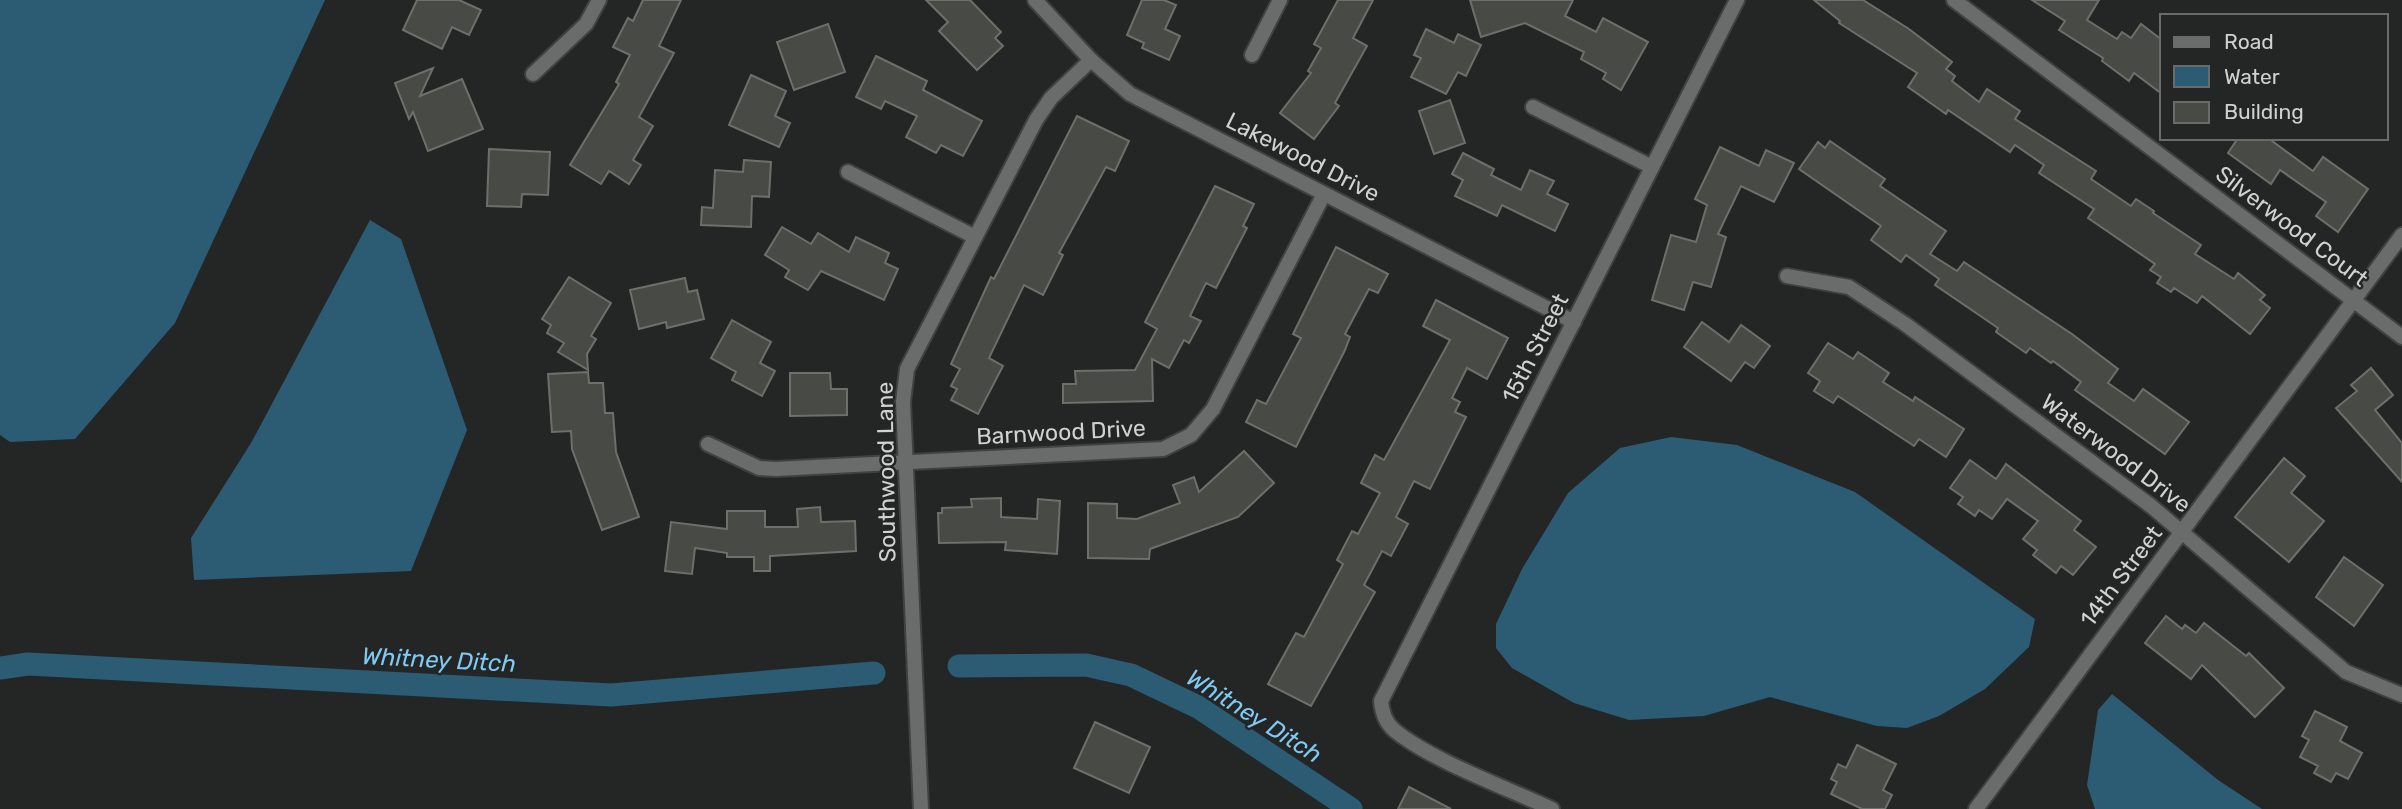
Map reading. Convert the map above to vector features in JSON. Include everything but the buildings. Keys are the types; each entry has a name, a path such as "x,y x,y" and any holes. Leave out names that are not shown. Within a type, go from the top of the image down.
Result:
{"street":[{"path":"533,74 586,24 599,0"},
{"name":"Lakewood Drive","path":"1035,0 1091,60 1130,94 1574,322"},
{"path":"1252,55 1280,0"},
{"name":"15th Street","path":"1552,809 1418,746 1393,729 1384,718 1381,701 1737,0"},
{"name":"Silverwood Court","path":"1954,0 2402,337"},
{"name":"Southwood Lane","path":"921,809 903,402 907,369 1043,109 1091,60"},
{"path":"1532,107 1652,167"},
{"path":"848,172 975,237"},
{"name":"Barnwood Drive","path":"708,444 759,468 1125,454 1163,449 1184,440 1213,409 1324,194"},
{"name":"14th Street","path":"1976,809 2402,235"},
{"name":"Waterwood Drive","path":"1787,276 1849,287 1916,332 2182,532 2346,672 2402,695"}],"water":[{"path":"0,0 325,0 175,323 75,439 10,442 0,435"},
{"path":"370,220 401,239 467,430 411,571 194,580 191,538 251,443"},
{"path":"1671,437 1737,445 1855,492 2035,619 2029,647 1985,689 1939,716 1907,728 1877,726 1770,697 1704,716 1629,720 1574,703 1512,668 1496,648 1496,624 1522,569 1568,493 1620,448"},
{"path":"2112,694 2218,780 2262,809 2095,809 2087,785 2098,710"}],"waterway":[{"name":"Whitney Ditch","path":"0,668 28,664 611,695 874,673"},
{"name":"Whitney Ditch","path":"959,666 1086,665 1131,675 1198,707 1351,809"}]}
